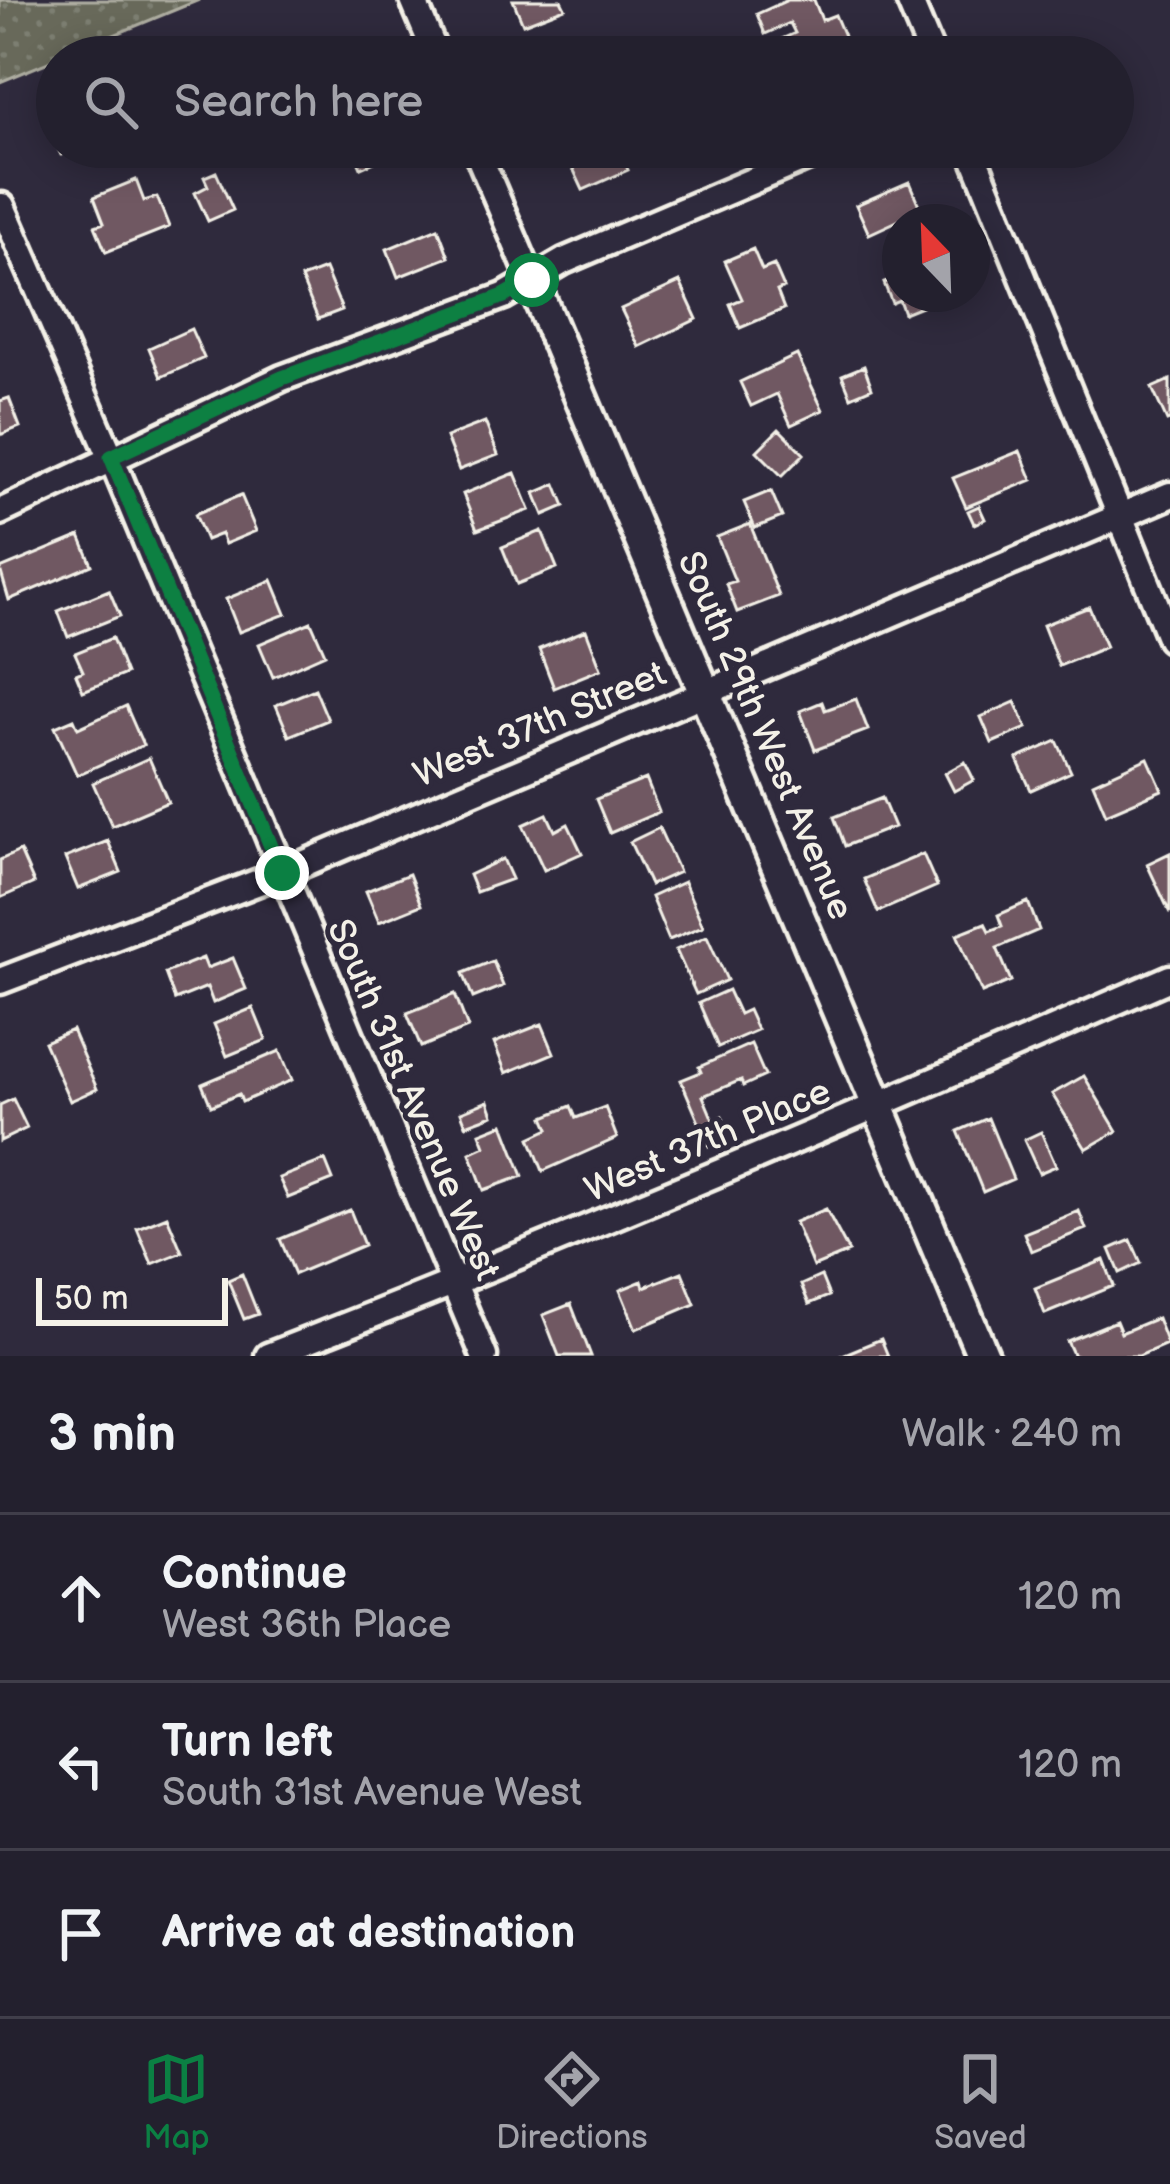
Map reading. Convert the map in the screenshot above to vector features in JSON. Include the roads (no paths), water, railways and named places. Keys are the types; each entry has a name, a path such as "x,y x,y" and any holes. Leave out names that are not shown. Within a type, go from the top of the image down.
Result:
{"street":[{"path":"413,0 428,36"},
{"path":"909,0 924,36"},
{"name":"South 29th West Avenue","path":"484,168 983,1356"},
{"path":"0,512 282,378 504,296 564,261 783,168"},
{"path":"978,168 1170,639"},
{"name":"South 31st Avenue West","path":"2,206 484,1356"},
{"name":"West 37th Street","path":"0,981 282,873 1170,495"},
{"name":"West 37th Place","path":"268,1356 880,1105 1170,978"}]}
